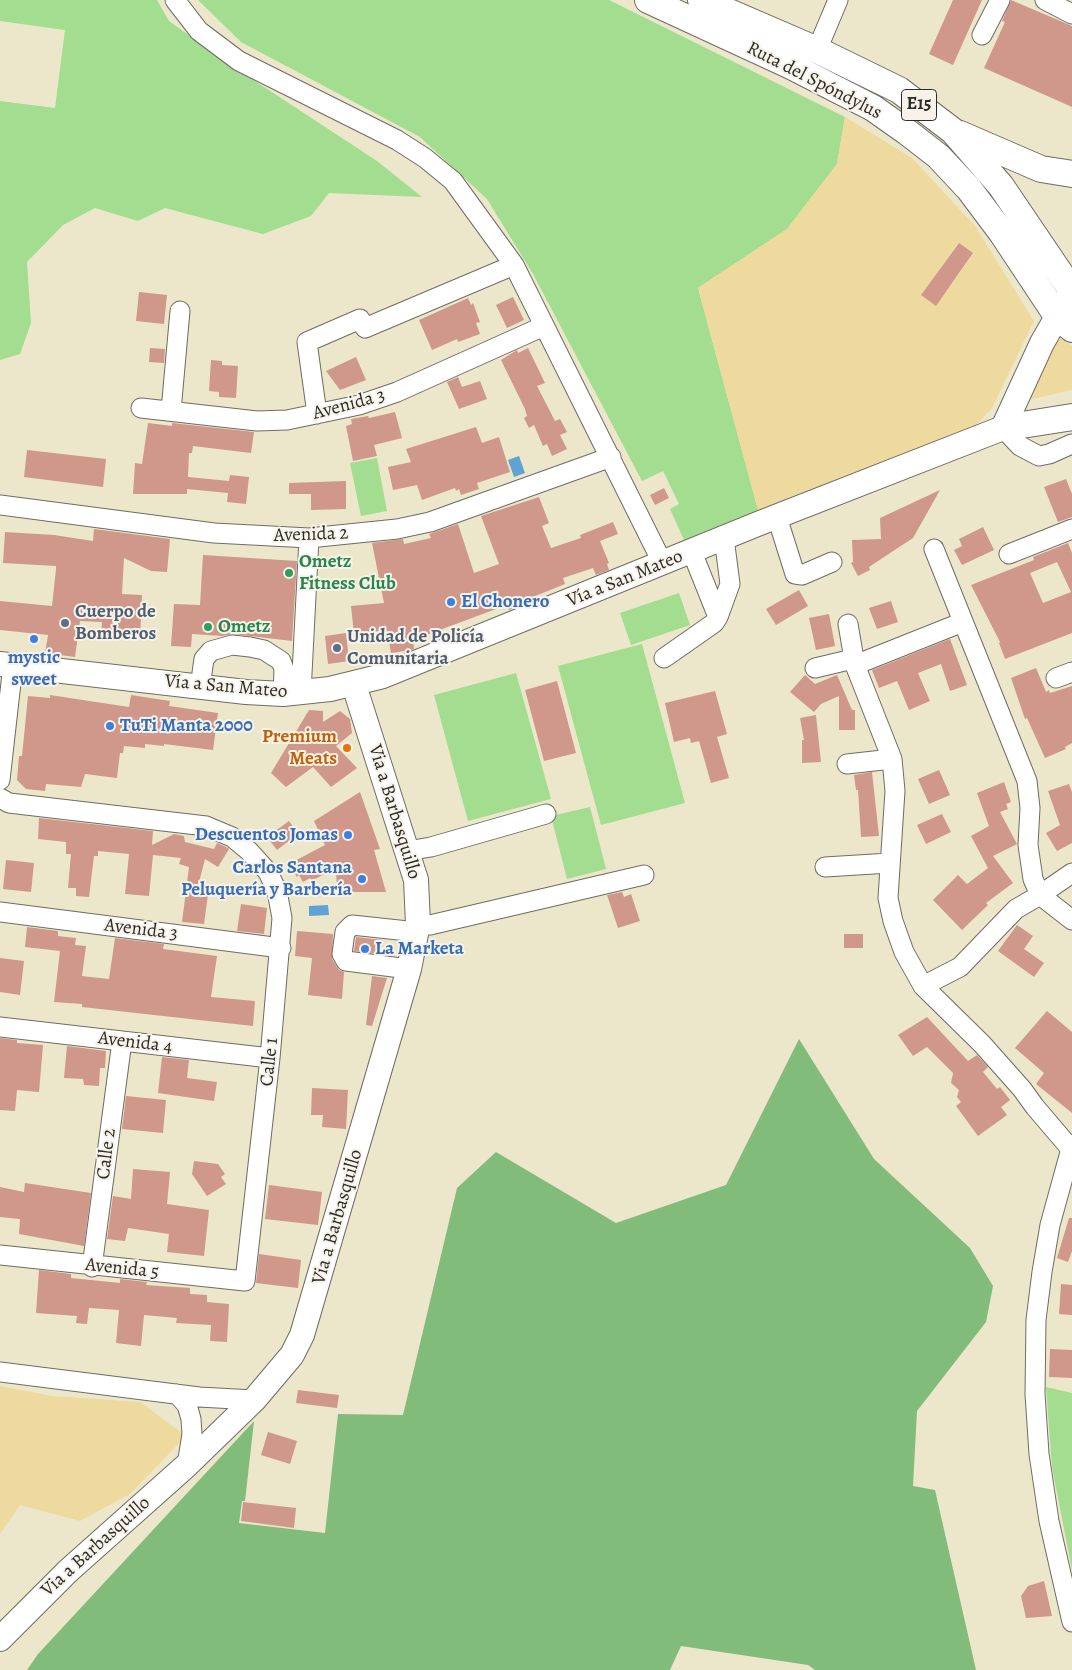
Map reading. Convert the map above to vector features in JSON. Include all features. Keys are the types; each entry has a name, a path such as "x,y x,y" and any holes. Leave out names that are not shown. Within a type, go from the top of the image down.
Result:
{"highway":[{"name":"Ruta del Spóndylus","path":"648,0 799,70 874,108 907,132 938,156 969,189 1064,322"},
{"name":"Ruta del Spóndylus","path":"701,0 817,50 900,90 953,131 1001,186 1072,291"},
{"path":"953,131 1041,169 1072,174"},
{"path":"1003,428 1072,417"}],"main road":[{"path":"1003,428 1042,343 1064,322 1072,291"},
{"name":"Vía a San Mateo","path":"6,664 200,687 292,693 354,685 469,642 724,538 1003,428"},
{"name":"Via a Barbasquillo","path":"0,1639 62,1577 187,1465 254,1400 292,1356 310,1316 409,969 417,928 416,880 354,685"}],"street":[{"path":"175,0 200,31 239,61 397,140 425,158 453,181 514,265 663,564"},
{"path":"817,50 838,0"},
{"path":"982,35 1000,0"},
{"path":"1045,0 1072,14"},
{"path":"317,414 307,342 360,319 365,328 514,265"},
{"path":"171,411 180,311"},
{"name":"Avenida 3","path":"141,408 257,421 287,420 317,414 359,405 397,392 544,326"},
{"path":"1003,428 1020,446 1039,456 1049,454 1072,444"},
{"name":"Avenida 2","path":"0,505 214,534 309,538 397,529 430,522 611,457"},
{"path":"777,517 795,574 802,574 832,562"},
{"path":"1009,554 1072,529"},
{"path":"292,693 309,538"},
{"path":"664,658 714,623 718,617 730,584 724,538"},
{"path":"934,549 1026,781 1030,808 1028,845 1033,880 1040,896 1072,920"},
{"path":"692,552 718,617"},
{"path":"815,668 854,662 963,622"},
{"path":"848,624 854,662 892,759 895,791 888,898 893,921 904,952 923,986 982,1044 1022,1089 1034,1107 1071,1147 1050,1225 1042,1272 1036,1320 1035,1394 1040,1454 1049,1521 1072,1622"},
{"path":"200,687 204,659 210,651 232,645 264,650 281,661 292,693"},
{"path":"0,780 6,664"},
{"path":"847,764 892,759"},
{"name":"Calle 1","path":"0,798 9,803 206,826 232,837 249,851 268,872 276,891 282,918 281,948 245,1281"},
{"path":"407,851 440,844 546,814"},
{"path":"825,867 890,863"},
{"path":"923,986 960,967 1016,909 1040,896 1072,873"},
{"path":"409,969 346,961 342,954 345,932 352,925 417,928 644,875"},
{"name":"Avenida 3","path":"0,912 281,948"},
{"name":"Avenida 4","path":"0,1027 270,1058"},
{"name":"Calle 2","path":"92,1267 122,1041"},
{"name":"Avenida 5","path":"0,1255 92,1267 245,1281"},
{"path":"0,1372 177,1394 254,1400"},
{"path":"177,1394 187,1405 191,1419 192,1434 187,1465"}],"green space":[{"path":"0,0 157,0 169,21 229,64 377,161 422,197 329,193 311,216 263,234 165,208 138,221 95,208 63,225 27,262 31,323 20,354 0,360 0,101 55,108 65,30 0,21"},
{"path":"198,0 609,0 845,117 837,164 787,229 698,288 758,510 684,540 670,509 679,504 663,471 642,481 533,274 487,199 420,137 241,42"},
{"path":"377,458 387,511 361,516 350,463"},
{"path":"679,593 690,625 631,645 620,613"},
{"path":"642,644 685,803 601,825 558,666"},
{"path":"516,673 551,799 468,821 434,695"},
{"path":"590,807 606,869 567,879 551,816"},
{"path":"799,1039 874,1159 970,1248 993,1286 986,1322 917,1411 913,1486 935,1490 976,1670 815,1670 808,1665 681,1646 670,1670 27,1670 38,1654 254,1421 245,1501 242,1501 239,1523 325,1533 338,1414 403,1415 457,1188 496,1152 616,1223 726,1185"},
{"path":"1046,1387 1072,1393 1072,1570 1052,1467"}],"sand":[{"path":"845,117 912,158 975,226 1034,321 992,408 975,426 758,510 698,288 787,229 837,164","holes":["958,243 973,254 947,291 935,282 934,277","931,282 941,288 936,305 921,295"]},
{"path":"1059,337 1072,346 1072,390 1032,399 1029,396 1032,383"},
{"path":"0,1386 52,1396 140,1402 186,1436 130,1494 80,1521 20,1505 0,1534"}],"water":[{"path":"519,456 525,473 514,477 508,460"},
{"path":"328,905 329,915 309,916 309,906"}],"building":[{"path":"953,0 982,0 953,65 929,54"},
{"path":"1011,0 1072,26 1072,107 984,68 1005,22 1002,21"},
{"path":"959,243 973,253 936,306 921,295"},
{"path":"139,292 167,295 164,324 136,321"},
{"path":"513,297 524,320 507,328 496,305"},
{"path":"468,298 471,305 473,303 480,322 476,323 480,334 458,342 457,339 432,350 419,320"},
{"path":"150,348 165,349 164,363 149,362"},
{"path":"528,348 545,383 537,386 555,421 560,419 567,432 560,435 567,449 552,456 547,444 543,446 534,425 529,428 524,418 527,416 525,409 501,360 517,350 518,353"},
{"path":"356,357 366,380 340,390 326,371"},
{"path":"211,360 222,361 222,365 238,366 236,398 219,397 219,392 209,391"},
{"path":"458,377 462,387 480,381 487,399 459,409 447,382"},
{"path":"395,412 402,438 374,445 377,456 353,461 346,426 352,424 351,419 368,416 369,418"},
{"path":"148,423 172,426 172,423 254,432 251,453 193,446 192,453 189,453 188,477 229,481 230,475 249,477 246,504 227,502 228,493 187,489 187,494 133,494 135,463 142,464"},
{"path":"476,427 482,443 499,437 510,472 477,483 479,489 461,495 459,489 456,491 455,488 422,500 417,485 393,490 388,467 411,462 406,449"},
{"path":"27,450 106,459 103,487 24,477"},
{"path":"1066,479 1072,494 1072,517 1058,522 1044,487"},
{"path":"346,481 346,509 311,510 311,494 289,494 289,483"},
{"path":"664,488 669,498 655,505 650,495"},
{"path":"940,490 913,538 869,567 870,570 858,576 851,563 853,562 852,540 881,539 880,518"},
{"path":"539,497 549,523 542,526 551,548 581,538 580,535 613,522 618,534 600,541 609,563 607,564 609,570 596,575 593,568 563,578 565,584 523,601 524,604 509,610 504,606 413,640 414,649 411,650 391,653 387,630 354,634 351,606 384,603 372,543 403,539 404,544 431,538 429,534 458,524 474,573 499,564 481,516"},
{"path":"983,527 994,550 962,565 954,550 962,546 959,539"},
{"path":"94,529 170,539 167,572 151,571 124,558 122,594 142,595 140,638 101,636 102,622 80,621 75,657 45,653 48,635 0,630 0,601 52,606 56,569 56,566 3,563 5,532 54,535 93,541"},
{"path":"1068,543 1072,553 1072,633 1005,659 1000,642 971,585 1034,560 1033,557","holes":["1057,562 1071,592 1043,603 1030,573"]},
{"path":"203,555 297,561 292,641 233,634 222,636 192,634 191,647 171,646 174,604 200,605"},
{"path":"799,590 808,606 776,625 766,609"},
{"path":"891,601 898,622 877,629 869,608"},
{"path":"829,614 835,646 816,650 809,618"},
{"name":"Unidad de Policía Comunitaria","path":"346,633 349,661 328,664 325,636"},
{"path":"950,639 967,685 950,691 941,664 918,673 930,701 909,710 897,681 879,688 872,670"},
{"path":"1036,668 1046,692 1049,690 1050,693 1072,686 1072,743 1065,747 1066,749 1045,758 1027,718 1025,719 1011,678"},
{"path":"805,675 815,684 837,675 852,710 855,710 855,730 839,730 839,696 821,704 814,712 790,692"},
{"path":"557,681 576,753 544,761 525,690"},
{"path":"715,691 727,734 717,737 729,778 711,783 699,741 691,743 690,738 674,742 665,703"},
{"path":"50,695 129,707 131,695 170,701 169,706 218,713 213,750 164,744 164,746 145,744 145,748 124,746 123,753 120,753 117,778 85,774 81,787 46,784 45,791 26,789 17,780 19,756 22,756 28,696 50,698"},
{"path":"309,710 323,711 323,722 340,711 350,719 352,733 336,746 357,768 331,787 313,767 286,787 271,773"},
{"path":"816,715 821,762 802,763 802,740 804,740 800,718"},
{"path":"939,770 950,795 929,804 918,779"},
{"path":"872,772 879,836 861,837 858,790 856,790 854,775"},
{"path":"1004,782 1011,802 1006,804 1008,809 1000,812 1017,844 993,856 1013,883 986,903 988,905 962,930 933,900 958,875 967,884 988,868 971,836 989,826 977,793"},
{"path":"1069,784 1072,792 1072,843 1057,851 1046,833 1060,825 1048,791"},
{"path":"360,792 380,849 374,850 386,892 337,892 336,867 312,881 310,878 303,882 299,875 297,877 289,864 325,845 314,821"},
{"path":"942,814 951,832 926,844 917,825"},
{"path":"39,818 153,831 152,845 174,834 184,836 185,842 214,849 217,843 226,847 229,849 218,867 205,859 198,886 209,887 204,924 182,922 189,867 179,864 181,858 153,855 149,896 125,894 129,854 98,851 98,856 94,856 89,897 76,896 76,888 68,888 71,854 66,854 66,842 38,839"},
{"path":"289,821 298,834 277,850 267,837"},
{"path":"6,860 34,863 31,892 3,889"},
{"path":"622,892 624,897 631,894 640,921 618,928 607,895"},
{"path":"241,904 267,908 264,934 237,931"},
{"path":"1017,925 1033,936 1024,949 1044,963 1034,977 998,951"},
{"path":"27,927 58,931 58,936 76,938 75,945 86,946 82,976 109,979 115,938 164,944 163,949 217,956 211,997 255,1001 253,1026 82,1007 82,1004 54,1002 60,951 25,947"},
{"path":"297,931 333,934 332,959 339,970 344,972 342,999 308,995 312,958 295,956"},
{"path":"844,934 863,934 863,948 844,948"},
{"path":"356,937 383,940 381,954 354,951"},
{"path":"0,958 24,961 20,995 0,992"},
{"path":"372,976 387,978 372,1026 366,1025"},
{"path":"1047,1011 1072,1032 1072,1113 1036,1084 1044,1073 1015,1048"},
{"path":"927,1017 968,1061 977,1055 988,1067 983,1072 997,1089 1000,1087 1010,1100 1001,1107 1007,1115 978,1136 956,1106 961,1102 957,1097 959,1090 951,1083 953,1073 927,1047 913,1056 898,1035"},
{"path":"0,1038 17,1040 17,1043 43,1045 39,1092 17,1090 15,1111 0,1110"},
{"path":"67,1046 106,1051 105,1068 100,1068 99,1086 84,1085 83,1079 64,1078"},
{"path":"162,1057 189,1060 187,1078 217,1082 214,1101 158,1093"},
{"path":"312,1088 348,1090 346,1129 322,1127 323,1115 311,1115"},
{"path":"126,1096 166,1100 163,1133 122,1129"},
{"path":"194,1161 218,1164 225,1174 221,1177 226,1184 207,1196 192,1174"},
{"path":"133,1169 170,1172 167,1204 209,1210 204,1256 167,1252 169,1234 128,1228 125,1241 107,1239 113,1196 131,1199"},
{"path":"25,1183 91,1193 84,1246 19,1234 20,1219 0,1217 0,1187 24,1192"},
{"path":"269,1185 322,1192 318,1225 265,1219"},
{"path":"1069,1218 1072,1218 1072,1251 1068,1262 1057,1258"},
{"path":"259,1254 301,1260 298,1288 256,1283"},
{"path":"39,1270 71,1274 71,1278 120,1283 120,1279 147,1282 146,1285 190,1288 190,1294 207,1295 207,1302 229,1304 227,1342 210,1341 211,1325 176,1323 177,1318 144,1315 141,1346 116,1343 119,1310 89,1308 87,1324 76,1323 77,1316 36,1313"},
{"path":"1061,1284 1072,1285 1072,1315 1059,1314"},
{"path":"1050,1349 1072,1350 1072,1378 1049,1377"},
{"path":"298,1390 339,1395 337,1408 296,1403"},
{"path":"268,1432 297,1441 290,1464 261,1455"},
{"path":"243,1502 296,1508 294,1528 241,1521"},
{"path":"1044,1581 1052,1616 1026,1618 1021,1596 1028,1586"}],"place":[{"name":"Ometz Fitness Club","path":"289,573"},
{"name":"El Chonero","path":"451,602"},
{"name":"Cuerpo de Bomberos","path":"65,623"},
{"name":"Ometz","path":"208,627"},
{"name":"mystic sweet","path":"34,639"},
{"name":"Unidad de Policía Comunitaria","path":"337,648"},
{"name":"TuTi Manta 2000","path":"110,726"},
{"name":"Premium Meats","path":"347,748"},
{"name":"Descuentos Jomas","path":"348,835"},
{"name":"Carlos Santana Peluquería y Barbería","path":"362,879"},
{"name":"La Marketa","path":"365,949"}]}
